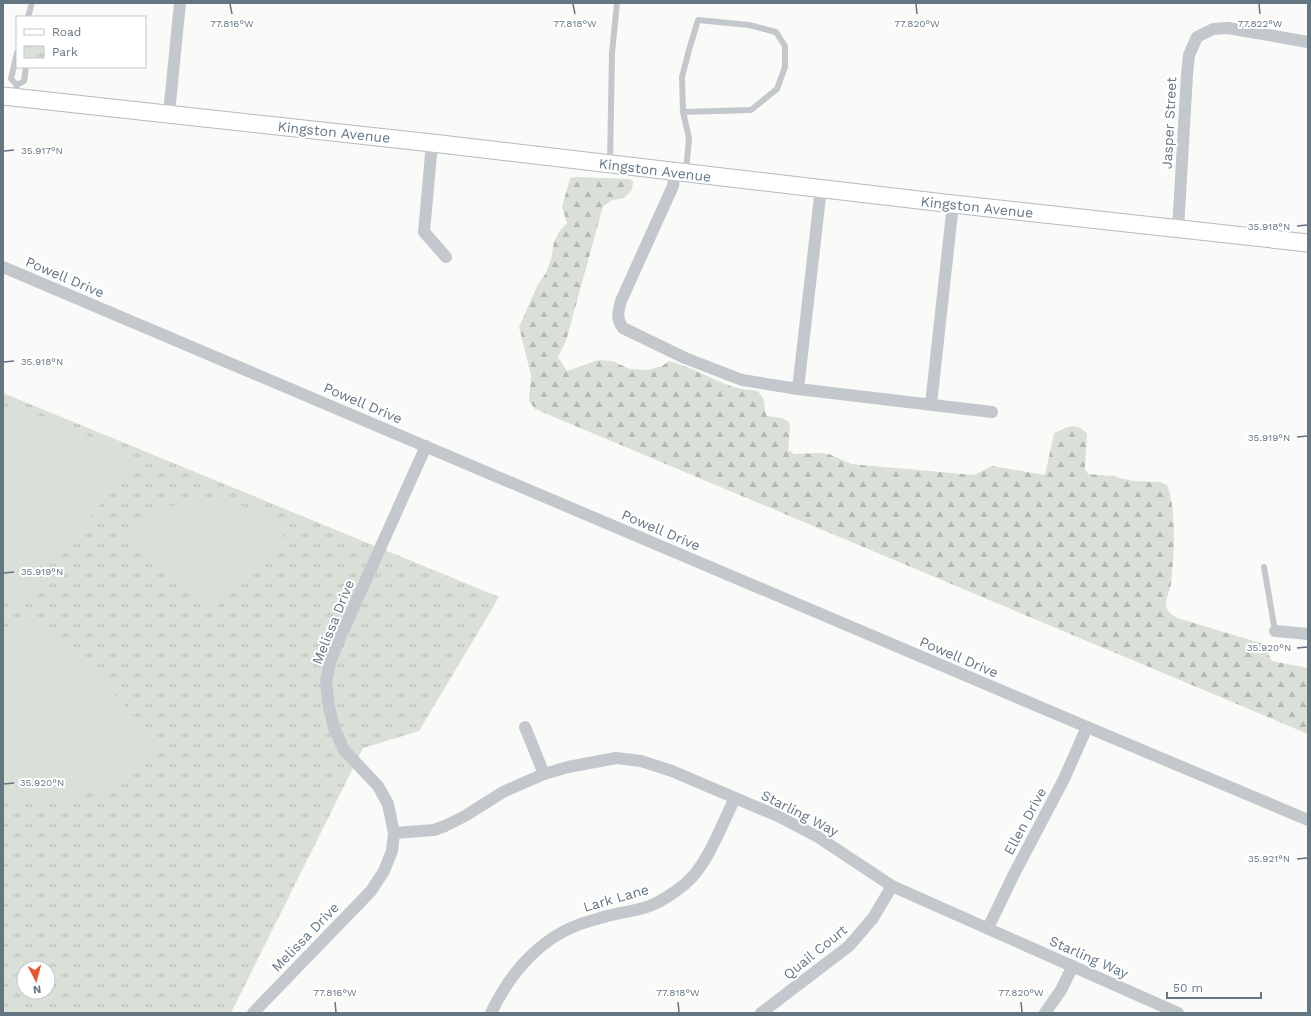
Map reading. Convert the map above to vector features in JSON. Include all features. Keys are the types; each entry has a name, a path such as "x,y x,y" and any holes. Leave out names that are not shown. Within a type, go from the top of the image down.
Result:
{"street":[{"path":"169,114 180,3"},
{"name":"Jasper Street","path":"1178,229 1187,75 1189,55 1197,37 1213,29 1228,28 1308,42"},
{"name":"Kingston Avenue","path":"11,92 169,114 1308,243"},
{"path":"432,143 424,232 446,257"},
{"path":"681,173 673,186 621,301 618,313 619,322 623,328 634,335 712,370 742,380 798,389 992,412"},
{"path":"798,389 821,188"},
{"path":"931,404 953,204"},
{"name":"Powell Drive","path":"3,267 1308,820"},
{"name":"Melissa Drive","path":"253,1013 371,891 384,871 392,851 394,832 388,804 378,786 344,750 334,728 328,707 326,682 330,662 339,640 426,446"},
{"path":"1275,631 1308,634"},
{"path":"525,727 544,774"},
{"name":"Ellen Drive","path":"988,928 1013,876 1064,779 1087,727"},
{"name":"Starling Way","path":"394,832 434,830 445,826 465,816 504,792 544,774 590,762 616,758 641,762 672,771 780,817 818,836 892,886 1178,1013"},
{"name":"Lark Lane","path":"491,1013 507,984 521,966 536,950 556,936 578,925 651,906 671,895 686,883 702,864 735,798"},
{"name":"Quail Court","path":"762,1013 849,946 873,918 892,886"},
{"path":"1045,1013 1061,990 1073,966"}],"lane":[{"path":"28,16 32,3"},
{"path":"610,164 612,52 617,3"},
{"path":"681,173 689,138 684,112 682,77 698,20 749,25 776,32 785,46 785,67 777,89 751,110 684,112"},
{"path":"11,92 11,79 16,57"},
{"path":"11,92 24,81 26,68"},
{"path":"1264,566 1275,631"}],"green space":[{"path":"570,178 629,179 633,181 632,190 624,198 613,200 603,206 566,341 558,357 567,371 598,360 612,361 630,369 648,370 662,366 669,361 733,387 758,391 764,400 767,416 782,418 789,422 790,428 788,450 794,454 829,454 851,464 974,475 992,466 1045,475 1054,433 1075,426 1087,434 1085,469 1088,474 1112,476 1133,481 1160,482 1167,485 1172,507 1174,533 1171,584 1166,605 1170,613 1177,618 1264,644 1267,647 1268,654 1272,661 1308,668 1308,734 535,409 529,401 531,375 519,327 538,284 546,273 551,259 554,242 560,230 567,223 562,207"},
{"path":"3,393 499,597 419,731 363,748 231,1013 3,1013"},
{"path":"9,413 41,416 73,429 103,443 126,462 130,468 21,600 13,603 3,600 3,414"},
{"path":"187,499 216,500 240,505 262,515 284,534 215,609 209,609 202,605 130,539 149,516"},
{"path":"25,620 44,620 162,745 123,778 91,793 73,798 38,802 3,800 3,642 21,622"}]}
